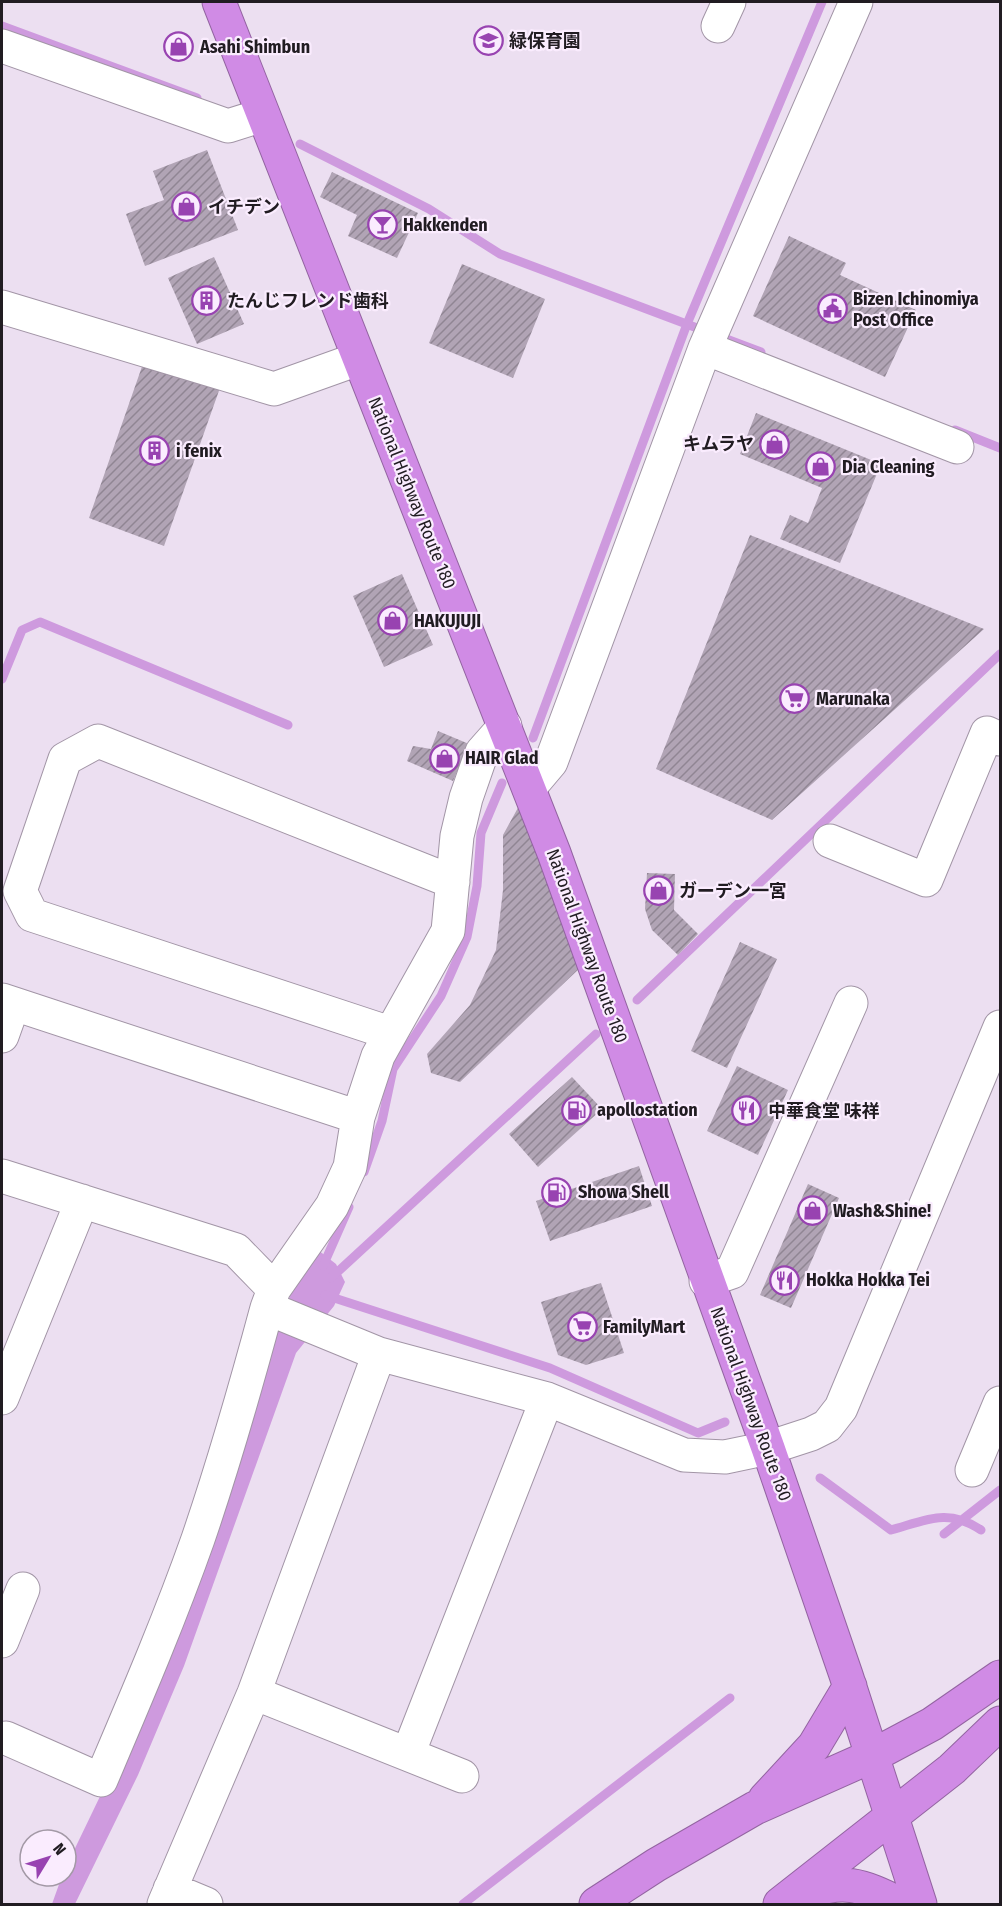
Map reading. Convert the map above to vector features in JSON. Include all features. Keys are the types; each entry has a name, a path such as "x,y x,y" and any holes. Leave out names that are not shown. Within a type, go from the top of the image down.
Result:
{"highway":[{"name":"National Highway Route 180","path":"219,2 358,359 530,788 768,1448 850,1686 920,1905"},
{"path":"596,1905 656,1865 754,1808 872,1756 940,1720 1000,1677"},
{"path":"754,1808 787,1778 814,1746 850,1686"},
{"path":"781,1904 952,1769 1000,1723"},
{"path":"781,1904 824,1885 835,1884 870,1890 900,1905"}],"street":[{"path":"530,788 551,762 705,348 856,2"},
{"path":"2,46 228,126 263,115"},
{"path":"2,307 274,389 358,359"},
{"path":"705,348 957,447"},
{"path":"3,1740 101,1780 152,1660 197,1540 274,1304 332,1206 350,1167 358,1117 378,1056 448,931 457,836 466,798 482,752 505,726"},
{"path":"830,841 926,880 987,733 1000,738"},
{"path":"390,1033 32,915 20,891 65,759 98,741 453,882"},
{"path":"2,1036 7,1002 358,1117"},
{"path":"706,1281 732,1272 851,1003"},
{"path":"2,1176 236,1250 274,1304 318,1329 379,1354 547,1399 684,1455 725,1457 768,1448 819,1430 827,1426 841,1408 1000,1027"},
{"path":"5,1380 82,1201"},
{"path":"206,1905 167,1897 254,1693 379,1354"},
{"path":"408,1754 547,1399"},
{"path":"972,1470 1000,1403"},
{"path":"2,1641 23,1589"},
{"path":"254,1693 462,1776"}],"shaded area":[{"path":"318,1250 336,1264 345,1282 334,1306 296,1353 184,1666 138,1775 75,1904 52,1904 58,1888 78,1888 78,1842 118,1759 300,1269"}],"building":[{"name":"イチデン","path":"207,150 238,230 145,266 126,214 164,200 153,171"},
{"name":"Hakkenden","path":"332,172 418,213 397,258 348,236 357,215 320,197"},
{"path":"789,236 846,263 840,275 916,310 885,377 753,316"},
{"name":"たんじフレンド歯科","path":"214,257 244,324 197,344 168,278"},
{"path":"462,264 545,299 513,378 429,343"},
{"name":"i fenix","path":"145,358 221,385 164,546 89,518"},
{"path":"756,413 881,464 840,563 780,539 790,515 808,523 822,488 740,454"},
{"name":"Marunaka","path":"750,535 984,629 772,820 656,769"},
{"name":"HAKUJUJI","path":"402,574 433,645 384,667 353,596"},
{"path":"438,731 469,744 453,781 407,761 413,746 431,749"},
{"path":"520,804 581,967 460,1082 431,1073 427,1054 470,1005 496,950 503,890 503,835"},
{"path":"647,873 675,874 674,910 698,934 678,955 652,930 645,909"},
{"path":"740,942 777,959 727,1068 691,1051"},
{"name":"中華食堂 味祥","path":"737,1066 788,1090 758,1155 707,1131"},
{"path":"572,1077 602,1109 538,1167 509,1134"},
{"path":"639,1166 652,1206 550,1241 536,1201"},
{"path":"808,1184 839,1198 791,1308 760,1295"},
{"name":"FamilyMart","path":"601,1283 624,1353 586,1365 558,1355 541,1302"}],"waterway":[{"path":"533,738 687,324 822,2"},
{"path":"2,26 197,98"},
{"path":"300,144 429,209 500,254 761,352"},
{"path":"955,430 1000,448"},
{"path":"2,679 22,630 40,622 288,725"},
{"path":"637,1000 1000,654"},
{"path":"364,1172 382,1121 393,1069 441,996 467,937 477,886 481,833 502,783"},
{"path":"331,1278 596,1034"},
{"path":"323,1266 349,1207"},
{"path":"325,1295 550,1368 698,1433 725,1422"},
{"path":"820,1478 891,1530 937,1518 958,1519 981,1530"},
{"path":"944,1534 1000,1490"},
{"path":"463,1904 730,1698"}],"place":[{"name":"緑保育園","path":"488,41"},
{"name":"Asahi Shimbun","path":"179,47"},
{"name":"イチデン","path":"187,207"},
{"name":"Hakkenden","path":"382,225"},
{"name":"たんじフレンド歯科","path":"206,301"},
{"name":"Bizen Ichinomiya Post Office","path":"832,309"},
{"name":"キムラヤ","path":"775,444"},
{"name":"i fenix","path":"155,451"},
{"name":"Dia Cleaning","path":"821,467"},
{"name":"HAKUJUJI","path":"393,621"},
{"name":"Marunaka","path":"795,699"},
{"name":"HAIR Glad","path":"444,758"},
{"name":"ガーデン一宮","path":"658,891"},
{"name":"apollostation","path":"576,1110"},
{"name":"中華食堂 味祥","path":"747,1111"},
{"name":"Showa Shell","path":"557,1192"},
{"name":"Wash&Shine!","path":"812,1211"},
{"name":"Hokka Hokka Tei","path":"785,1280"},
{"name":"FamilyMart","path":"582,1327"}]}
